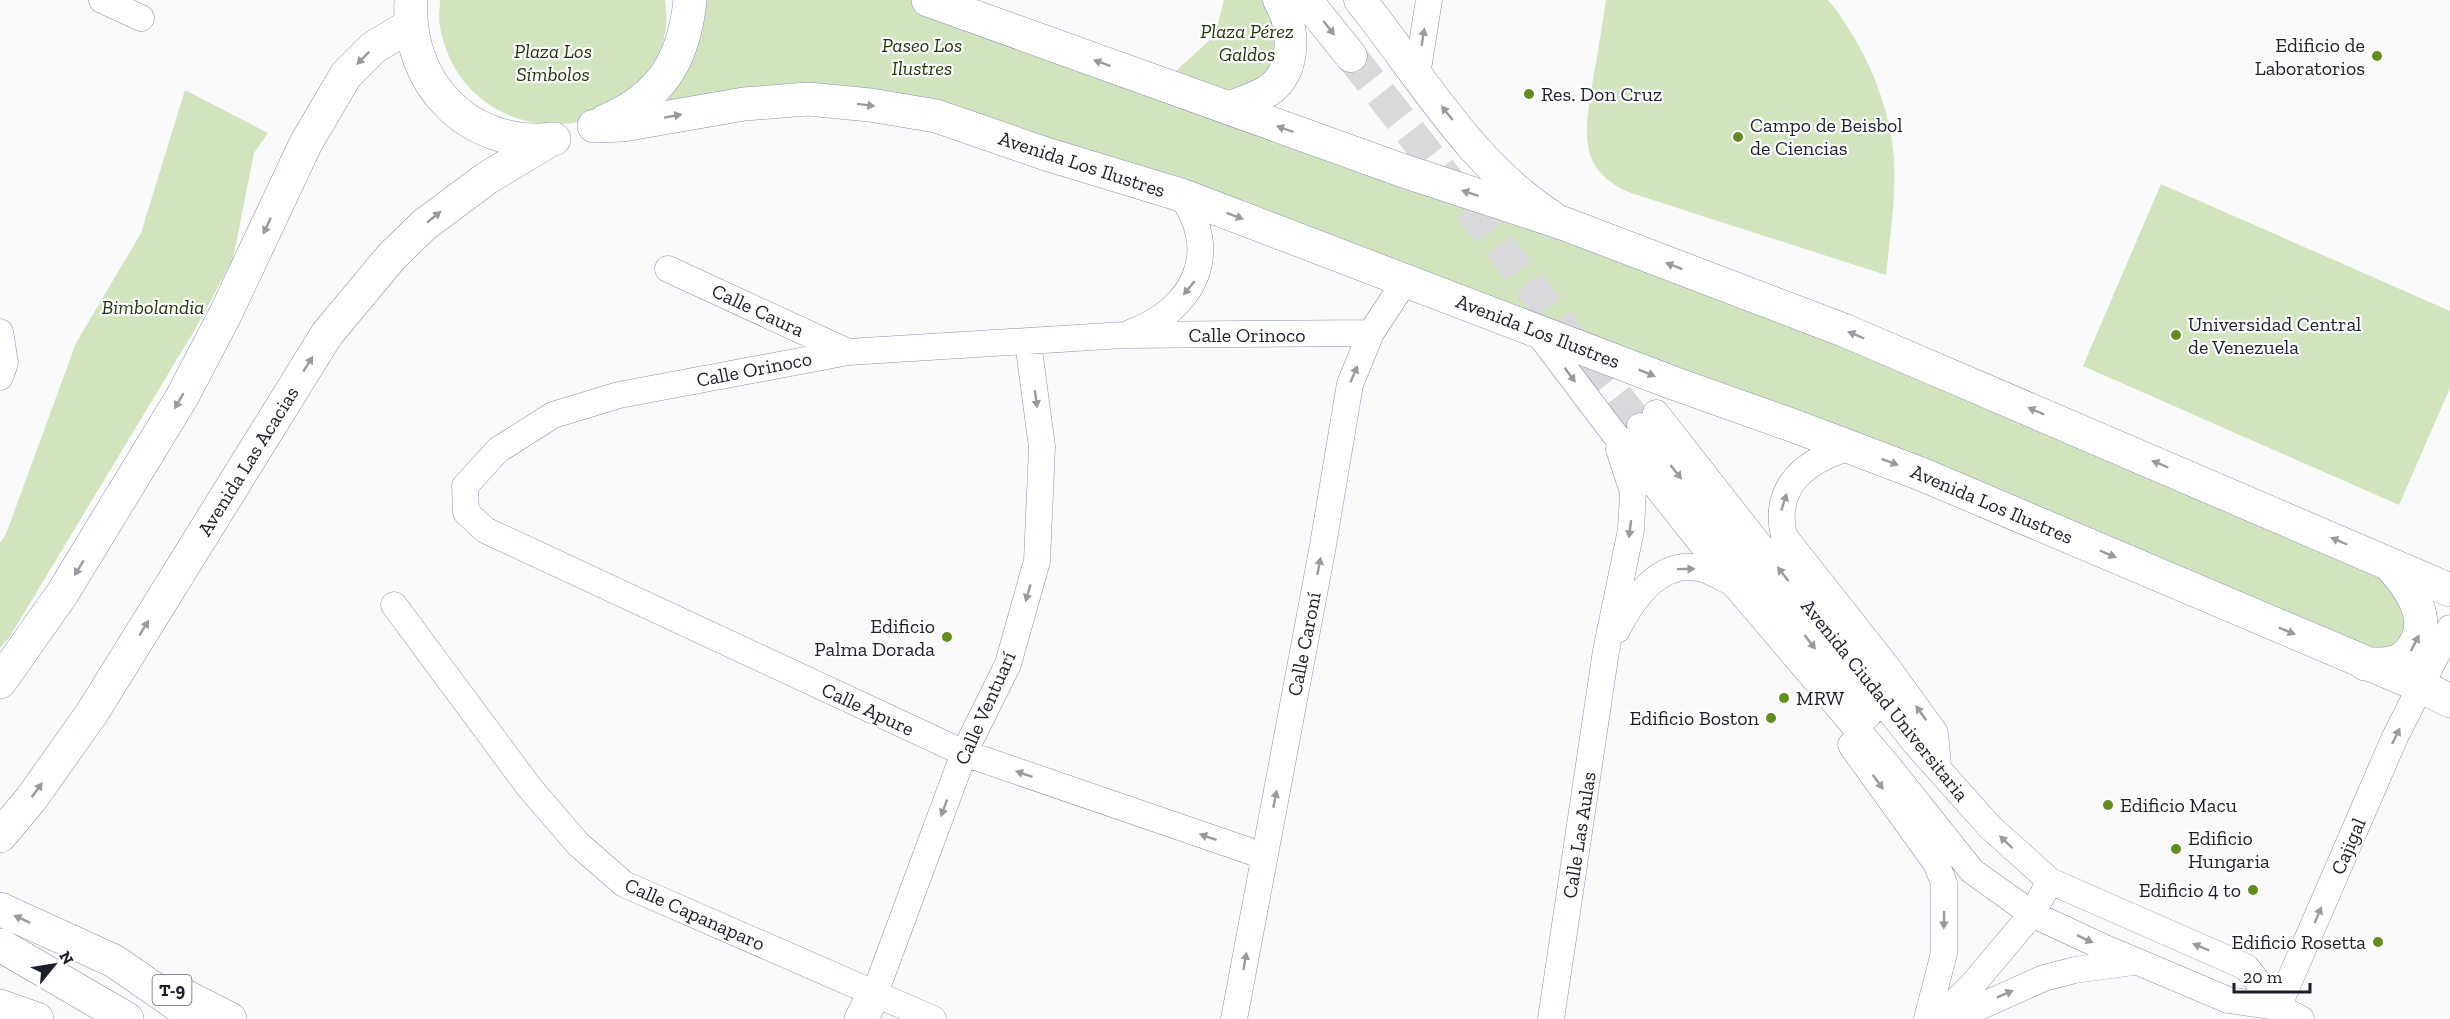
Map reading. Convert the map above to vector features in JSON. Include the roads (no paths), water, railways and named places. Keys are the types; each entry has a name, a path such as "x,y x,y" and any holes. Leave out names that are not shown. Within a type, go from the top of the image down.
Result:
{"main road":[{"path":"411,12 416,53 428,80 446,103 468,121 495,134 523,140 552,139 574,134 626,112 653,91 674,63 687,31 690,0"},
{"path":"928,0 1228,108 1565,224 1846,331 2387,561 2450,590"},
{"path":"0,682 62,594 182,397 225,315 306,143 325,108 346,75 411,12"},
{"name":"Avenida Los Ilustres","path":"594,126 623,125 744,104 797,100 870,105 936,116 1046,154 1180,195 1673,384 1922,474 2421,686 2450,701"},
{"name":"Avenida Las Acacias","path":"0,836 31,799 92,713 327,334 392,256 424,225 487,178 552,139"},
{"path":"2365,664 2400,660 2410,653 2419,637 2421,625 2419,610 2402,578 2387,561"},
{"name":"T-9","path":"0,909 114,961 230,1019"},
{"path":"0,945 127,1019"},
{"name":"T-9","path":"114,961 198,1019"},
{"path":"0,1006 38,1019"}],"street":[{"path":"102,0 141,18"},
{"path":"1228,108 1269,90 1280,78 1288,63 1290,25 1279,0"},
{"path":"1306,0 1359,50 1332,0"},
{"path":"1360,0 1485,161 1527,201 1565,224"},
{"path":"1417,75 1429,0"},
{"name":"Calle Orinoco","path":"1124,335 1148,326 1172,307 1196,279 1200,262 1200,239 1196,220 1180,195"},
{"name":"Calle Caura","path":"668,269 848,352"},
{"name":"Calle Caroní","path":"1234,1019 1322,551 1350,384 1371,333 1405,281"},
{"name":"Avenida Ciudad Universitaria","path":"1534,329 1732,582 1890,768 1972,871 2032,914 2136,962 2228,1000 2278,1007 2301,1019"},
{"path":"0,332 5,363 0,377"},
{"name":"Calle Orinoco","path":"484,530 466,512 465,486 498,450 553,415 619,395 848,352 1124,335 1371,333"},
{"name":"Calle Ventuarí","path":"868,1006 964,753 1008,664 1037,561 1042,447 1028,342"},
{"name":"Avenida Ciudad Universitaria","path":"2032,914 1969,850 1795,622 1648,420 1914,742 1938,766 1990,827 2050,881 2246,967 2278,1007"},
{"name":"Calle Las Aulas","path":"1551,1019 1606,651 1631,530 1633,492 1613,432"},
{"path":"1851,447 1830,453 1810,465 1793,481 1781,507 1780,519 1784,536 1885,664 1935,733 1938,766"},
{"name":"Calle Apure","path":"484,530 964,753 1264,856"},
{"name":"Calle Las Aulas","path":"1606,651 1619,625 1643,590 1660,575 1678,568 1701,568 1732,582"},
{"name":"Avenida Ciudad Universitaria","path":"1732,582 1936,863 1944,883 1944,953 1927,1019"},
{"name":"Calle Capanaparo","path":"394,605 529,787 578,844 624,884 868,1006 933,1019"},
{"name":"Cajigal","path":"2278,1007 2395,737 2450,628"},
{"path":"1938,1019 1973,984 2032,914 2050,881"},
{"path":"1952,1019 2044,978 2075,970 2136,962"}],"tunnel":[{"path":"1351,56 1640,426"}],"place":[{"name":"Edificio de Laboratorios","path":"2377,56"},
{"name":"Res. Don Cruz","path":"1529,94"},
{"name":"Campo de Beisbol de Ciencias","path":"1738,137"},
{"name":"Universidad Central de Venezuela","path":"2176,335"},
{"name":"Edificio Palma Dorada","path":"947,637"},
{"name":"MRW","path":"1784,698"},
{"name":"Edificio Boston","path":"1771,718"},
{"name":"Edificio Macu","path":"2108,805"},
{"name":"Edificio Hungaria","path":"2176,849"},
{"name":"Edificio 4 to","path":"2253,890"},
{"name":"Edificio Rosetta","path":"2378,942"}],"park label":[{"name":"Plaza Pérez Galdos","path":"1247,42"},
{"name":"Paseo Los Ilustres","path":"922,56"},
{"name":"Plaza Los Símbolos","path":"553,62"},
{"name":"Bimbolandia","path":"153,307"}]}
